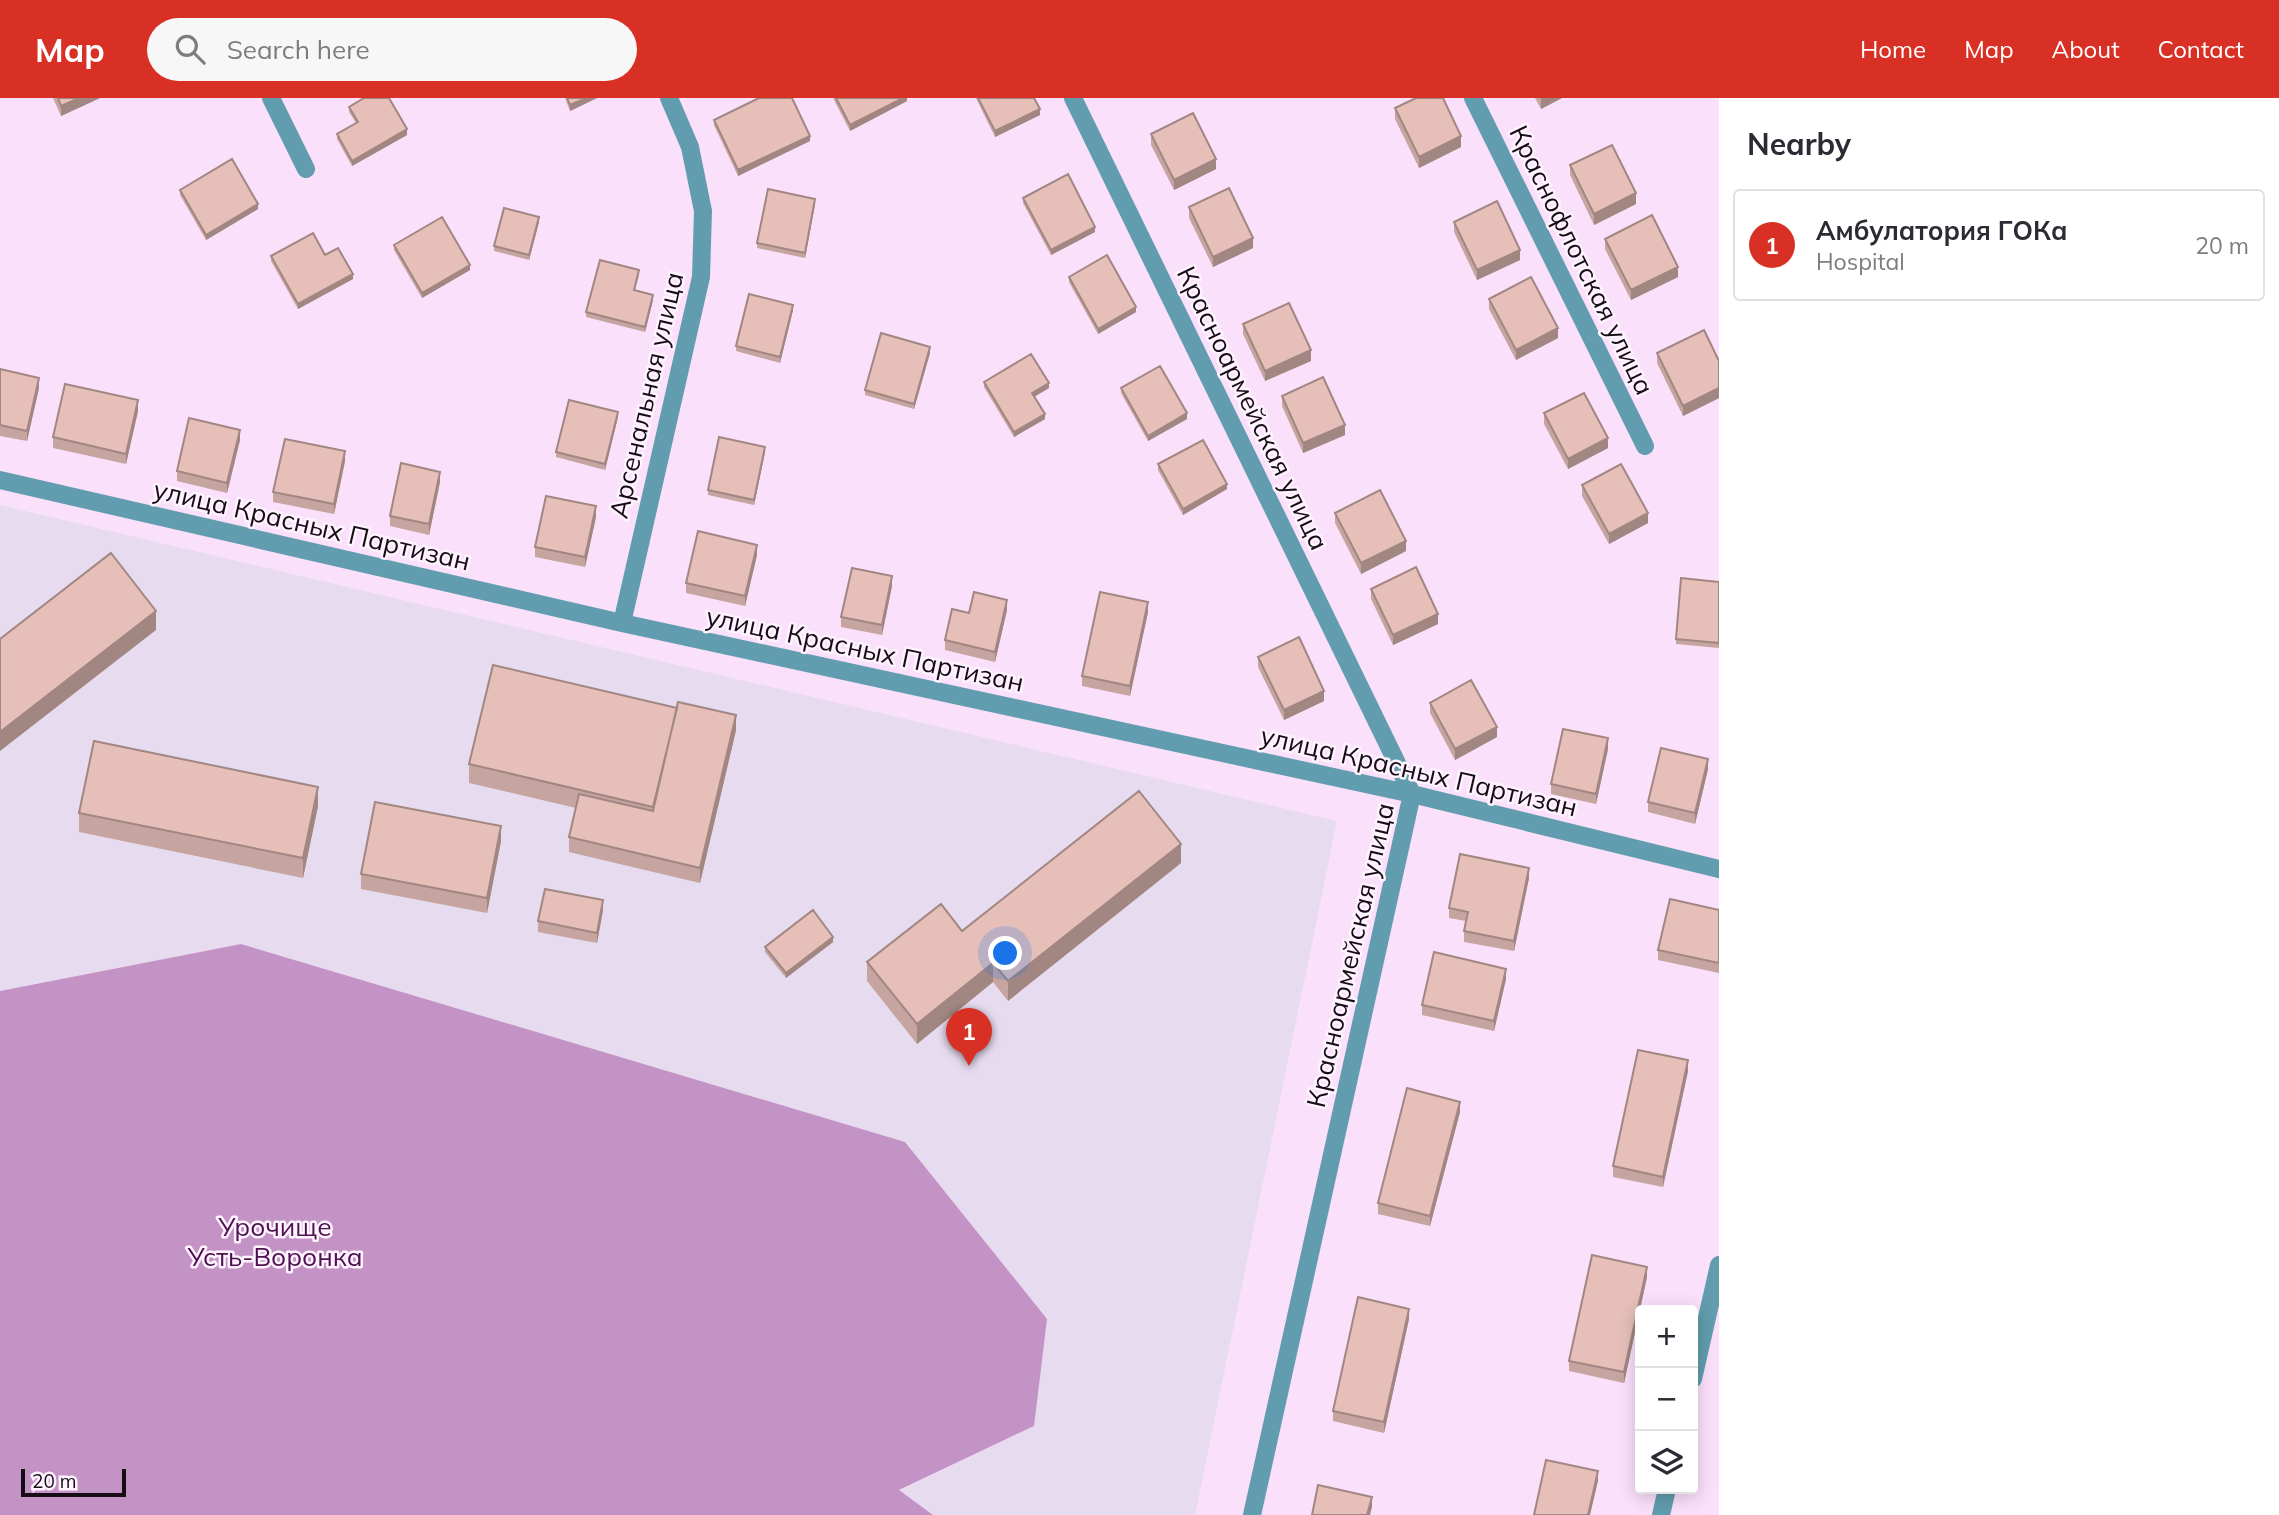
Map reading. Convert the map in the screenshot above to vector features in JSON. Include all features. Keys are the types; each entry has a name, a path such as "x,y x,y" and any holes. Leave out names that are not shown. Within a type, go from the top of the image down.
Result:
{"street":[{"path":"271,98 306,169"},
{"name":"Арсенальная улица","path":"622,622 701,277 703,211 690,147 669,98"},
{"name":"Красноармейская улица","path":"1073,98 1412,794 1252,1515"},
{"name":"Краснофлотская улица","path":"1473,98 1645,446"},
{"name":"улица Красных Партизан","path":"0,480 622,622 1412,794 1719,869"},
{"path":"1696,1368 1719,1265"},
{"path":"1661,1515 1666,1494"}],"shaded area":[{"path":"0,505 1337,821 1195,1515 933,1515 899,1491 1034,1426 241,944 0,991"}],"green space":[{"name":"Урочище Усть-Воронка","path":"241,944 905,1142 1047,1319 1034,1426 899,1490 933,1515 0,1515 0,991"}],"building":[{"path":"58,98 79,98 61,106"},
{"path":"364,98 389,98 407,129 352,161 337,134 358,122 349,107"},
{"path":"567,98 586,98 570,105"},
{"path":"759,98 792,98 810,136 738,170 714,120"},
{"path":"836,98 903,98 850,125"},
{"path":"978,98 1034,98 1040,109 995,131"},
{"path":"1416,98 1443,98 1461,136 1419,157 1395,108"},
{"path":"1193,113 1216,159 1174,180 1151,134"},
{"path":"1612,145 1636,193 1594,214 1570,165"},
{"path":"232,159 258,204 206,235 180,190"},
{"path":"1068,174 1095,227 1051,250 1023,198"},
{"path":"1229,188 1253,238 1213,257 1189,207"},
{"path":"768,189 815,199 805,253 757,243"},
{"path":"1497,201 1520,250 1477,270 1454,222"},
{"path":"504,208 539,217 529,255 494,246"},
{"path":"1652,215 1678,267 1631,290 1605,239"},
{"path":"442,217 470,265 422,293 394,245"},
{"path":"313,233 325,255 338,248 353,274 298,304 271,256"},
{"path":"1107,255 1136,307 1098,329 1069,277"},
{"path":"600,260 639,270 634,290 653,295 645,327 586,312"},
{"path":"1531,277 1558,328 1516,350 1489,299"},
{"path":"749,294 793,305 780,357 736,346"},
{"path":"1289,303 1311,350 1265,371 1243,324"},
{"path":"1704,330 1719,361 1719,388 1683,406 1657,353"},
{"path":"881,333 930,347 914,404 865,390"},
{"path":"1031,354 1049,383 1032,393 1045,414 1014,432 984,382"},
{"path":"1160,366 1187,413 1148,436 1121,388"},
{"path":"0,369 39,378 27,431 0,425"},
{"path":"1323,377 1345,425 1303,443 1282,396"},
{"path":"65,384 138,400 126,454 53,437"},
{"path":"1584,393 1608,438 1568,459 1544,413"},
{"path":"569,400 618,412 605,464 556,452"},
{"path":"189,418 240,430 227,483 177,471"},
{"path":"719,437 765,447 754,500 708,490"},
{"path":"285,439 345,451 334,504 273,492"},
{"path":"1203,440 1227,484 1183,509 1158,464"},
{"path":"401,463 440,472 429,524 390,516"},
{"path":"1621,464 1648,513 1609,534 1582,485"},
{"path":"1380,490 1406,541 1361,563 1335,513"},
{"path":"546,496 596,506 585,557 535,547"},
{"path":"698,531 757,545 745,596 686,583"},
{"path":"111,553 156,611 0,732 0,639"},
{"path":"1416,567 1438,614 1393,635 1371,589"},
{"path":"852,568 892,576 882,625 841,617"},
{"path":"1681,578 1719,582 1719,643 1676,639"},
{"path":"974,592 1007,600 995,652 945,640 952,609 969,613"},
{"path":"1100,592 1148,602 1130,686 1082,676"},
{"path":"1299,637 1324,691 1284,710 1258,657"},
{"path":"493,665 677,708 653,807 469,764"},
{"path":"1471,680 1497,727 1455,749 1430,703"},
{"path":"678,702 736,715 700,868 569,837 579,794 653,811"},
{"path":"1563,729 1608,738 1596,794 1551,784"},
{"path":"94,741 318,787 303,858 79,813"},
{"path":"1661,748 1708,759 1695,813 1648,802"},
{"path":"1139,791 1181,844 1008,981 993,963 917,1024 867,962 941,904 962,931"},
{"path":"375,802 501,826 487,898 361,874"},
{"path":"1460,854 1529,868 1514,941 1464,931 1468,912 1449,908"},
{"path":"545,889 603,900 597,933 538,921"},
{"path":"1670,899 1719,910 1719,963 1658,950"},
{"path":"813,910 833,937 786,973 765,947"},
{"path":"1434,952 1506,969 1494,1021 1422,1005"},
{"path":"1638,1050 1688,1060 1663,1177 1613,1166"},
{"path":"1407,1088 1460,1102 1430,1216 1378,1203"},
{"path":"1592,1255 1647,1267 1639,1305 1635,1305 1635,1322 1624,1372 1569,1361"},
{"path":"1358,1297 1409,1309 1384,1422 1333,1411"},
{"path":"1546,1460 1598,1471 1588,1515 1534,1515"},
{"path":"1318,1485 1372,1497 1367,1515 1312,1515"}],"place":[{"name":"Амбулатория ГОКа","path":"969,1066"}]}
